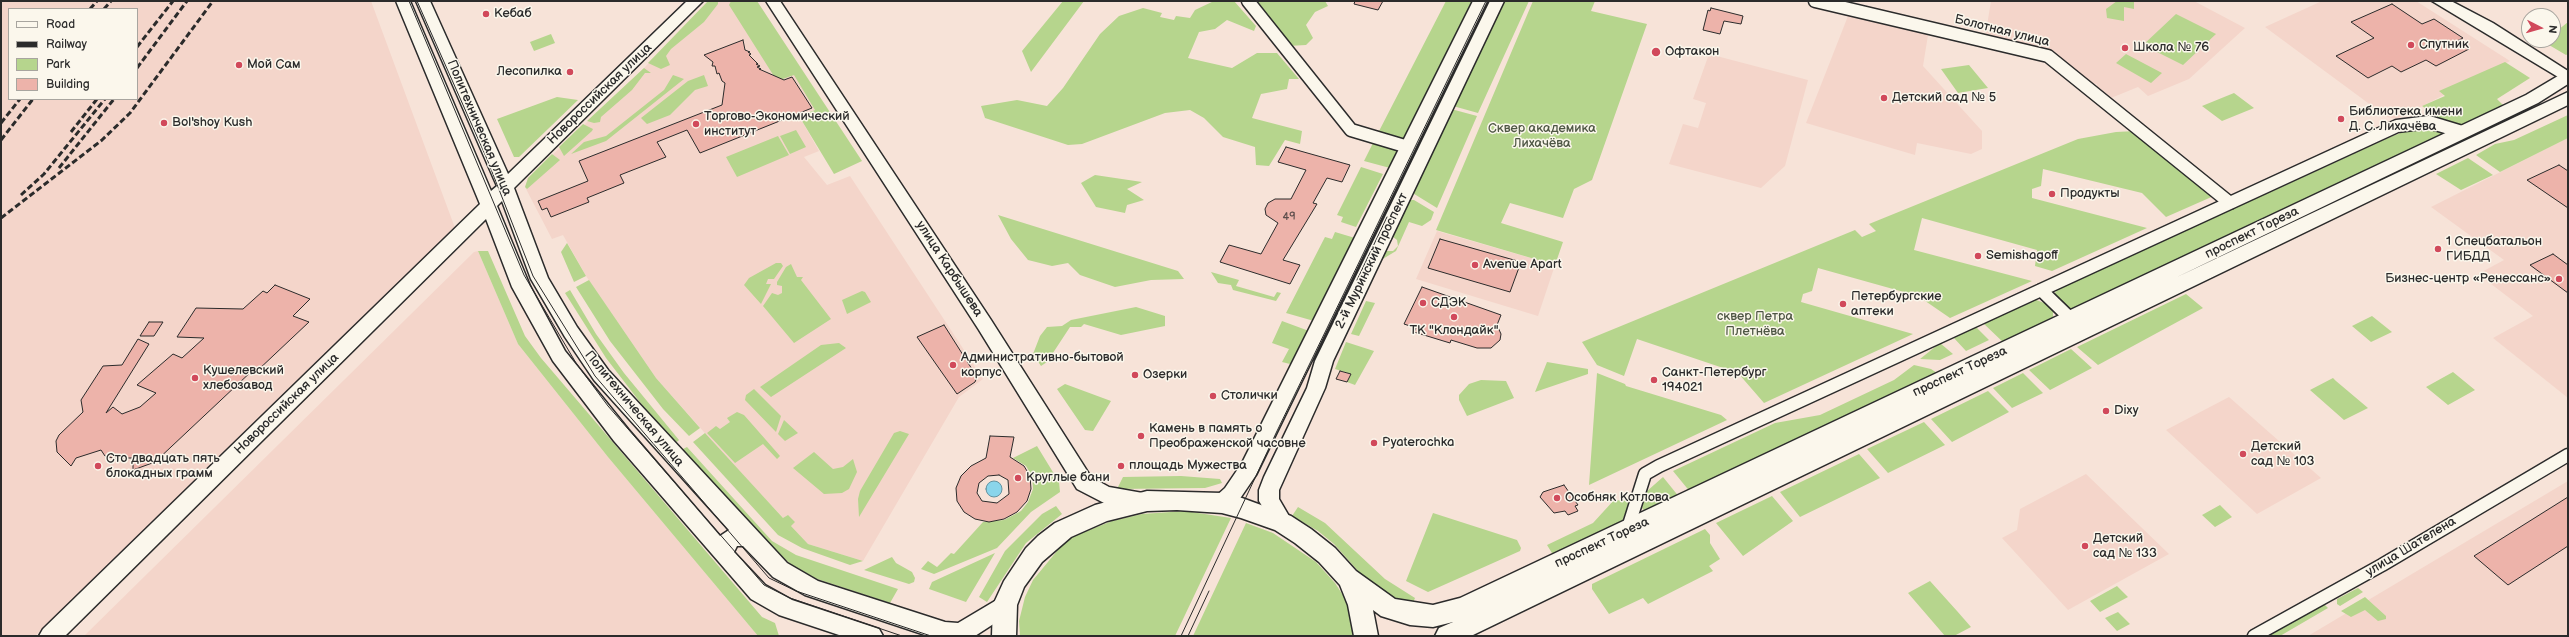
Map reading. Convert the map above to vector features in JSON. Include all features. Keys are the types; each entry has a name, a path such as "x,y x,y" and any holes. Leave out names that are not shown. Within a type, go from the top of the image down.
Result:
{"main road":[{"name":"Политехническая улица","path":"403,1 490,209 520,288 559,356 621,435 722,554 758,592 786,608 872,636"},
{"name":"Политехническая улица","path":"423,1 506,188 540,279 571,332 601,374 747,536 780,570 812,588 945,632 959,633 978,624 1005,605"},
{"name":"Новороссийская улица","path":"58,636 490,209 523,168 696,1"},
{"name":"улица Карбышева","path":"773,1 990,331 1084,483 1106,495 1147,501"},
{"name":"2-й Муринский проспект","path":"1222,503 1232,494 1249,469 1480,1"},
{"name":"2-й Муринский проспект","path":"1283,523 1269,500 1269,490 1274,477 1316,388 1324,361 1497,1"},
{"path":"2439,1 2482,23 2568,77"},
{"name":"проспект Тореза","path":"1348,578 1389,608 1433,616 1464,608 2532,100 2568,77"},
{"name":"проспект Тореза","path":"1447,636 2568,98"},
{"name":"Новороссийская улица","path":"50,636 490,209"},
{"path":"1004,636 1005,605 1015,581 1034,555 1064,530 1102,512 1147,501 1177,500 1222,503 1283,523 1327,555 1348,578 1360,605 1366,636"},
{"path":"722,554 727,542 732,538 747,536"}],"street":[{"path":"1248,1 1351,130 1408,147"},
{"name":"Болотная улица","path":"1815,1 2048,56 2230,203"},
{"path":"1627,531 1645,474 1659,466 2397,126 2429,122 2462,132"},
{"path":"2041,290 2071,319"},
{"name":"улица Шателена","path":"2254,636 2382,565 2568,455"}],"shaded area":[{"path":"1,1 371,1 455,228 35,636 1,636"},
{"path":"708,1 757,1 825,106 799,116 819,151 804,157 827,185 850,176 983,379 959,397 863,561 808,544 735,467 656,378 586,276 563,235 552,239 525,187 528,178 644,68"},
{"name":"Школа № 76","path":"1991,1 2194,1 2245,28 2189,79 2148,96 2138,87 2111,98 2097,87 2097,84 2085,83 2050,54 1985,38"},
{"path":"2322,1 2416,1 2510,61 2397,119 2387,117 2265,27"},
{"name":"Детский сад № 5","path":"1848,16 1928,35 1923,66 1982,131 1982,149 1971,154 1917,143 1915,155 1806,123"},
{"path":"1709,54 1808,80 1785,166 1761,188 1669,164 1683,124 1698,128 1706,103 1693,99"},
{"path":"2568,138 2568,398 2493,338 2533,316 2478,274 2504,260 2431,207"},
{"path":"1437,231 1555,265 1538,316 1416,279"},
{"path":"478,251 518,344 608,457 758,636 84,636 474,252"},
{"name":"Детский сад № 103","path":"2229,397 2321,478 2257,514 2166,430"},
{"name":"Детский сад № 133","path":"2086,474 2169,554 2068,610 2002,538 2017,530 2020,509"},
{"path":"2568,481 2568,636 2308,636 2422,568"}],"green space":[{"path":"708,1 718,1 718,4 704,22 671,49 666,56 670,65 661,69 648,63"},
{"path":"731,1 757,1 862,161 834,174 799,116 815,110 794,75 777,81 729,5"},
{"path":"1063,1 1084,1 1031,72 1022,51"},
{"path":"1214,1 1234,1 1256,26 1254,31 1227,20 1215,29 1199,32 1188,58 1232,68 1257,53 1277,53 1299,79 1289,79 1287,89 1261,94 1252,118 1302,131 1300,144 1285,140 1269,166 1256,165 1255,147 1223,137 1204,118 1190,110 1165,113 1082,144 1068,145 985,118 981,106 1017,100 1047,106 1063,88 1100,34 1119,16 1143,8 1162,13 1160,17 1174,20 1176,16 1190,18 1195,10"},
{"path":"1252,1 1325,1 1328,6 1315,12 1306,25 1313,38 1306,45 1288,46"},
{"path":"1446,1 1472,1 1403,142 1377,135"},
{"path":"1502,1 1529,1 1478,113 1453,106"},
{"name":"Сквер академика Лихачёва","path":"1533,1 1595,1 1591,11 1647,24 1592,180 1574,189 1563,218 1510,203 1501,223 1563,242 1555,265 1436,230"},
{"path":"2117,1 2134,1 2134,9 2124,7 2124,21 2107,18 2106,9"},
{"path":"2176,14 2216,34 2183,65 2143,45"},
{"path":"2568,22 2568,54 2566,55 2554,48 2561,48 2561,28"},
{"path":"551,34 555,43 534,51 530,42"},
{"path":"2126,54 2162,73 2151,83 2116,63"},
{"path":"2505,62 2530,78 2497,99 2504,106 2463,126 2446,123 2422,106 2445,96 2439,91"},
{"path":"1969,65 1988,88 1958,93 1941,69"},
{"path":"644,68 651,73 645,73 632,90 601,117 600,122 594,123 587,121"},
{"path":"673,75 684,79 606,141 571,154 584,142 606,136 664,90"},
{"path":"704,75 708,86 695,90 670,115 647,124 641,118 688,81"},
{"path":"2234,93 2254,108 2222,121 2202,106"},
{"path":"557,97 578,100 519,157 514,157 497,119"},
{"path":"1451,109 1477,116 1437,208 1411,192"},
{"path":"2568,115 2568,138 2500,172 2476,155 2495,144 2514,140"},
{"path":"583,124 593,129 592,131 564,156 559,147"},
{"path":"2432,126 2443,130 2440,137 2075,311 2060,305 2056,299 2054,294 2060,287 2147,244 2275,190 2388,138 2413,128"},
{"path":"796,130 806,147 790,154 780,136"},
{"name":"сквер Петра Плетнёва","path":"2136,131 2216,195 2166,217 2142,193 2043,169 2041,186 2032,189 2032,198 2147,228 2052,271 2035,266 2037,250 1922,218 1914,250 2032,281 1950,318 1918,296 1818,268 1812,291 1803,294 1801,302 1913,334 1764,403 1738,373 1637,339 1624,376 1597,365 1582,342 1855,230 1862,237 1876,231 1869,224 2078,139 2116,132"},
{"path":"778,136 789,155 737,177 726,157"},
{"path":"1374,141 1400,148 1390,168 1364,161"},
{"path":"552,154 560,160 527,189 525,187 528,178"},
{"path":"2468,158 2493,175 2461,190 2436,174"},
{"path":"1361,167 1383,174 1356,227 1341,222 1343,217 1337,215"},
{"path":"1095,175 1142,182 1127,189 1144,200 1127,205 1125,213 1096,207 1081,183"},
{"path":"1408,200 1414,200 1434,212 1431,220 1422,226 1409,222 1396,251 1381,260 1385,251 1393,251 1398,246 1397,240 1392,236"},
{"path":"998,215 1178,271 1184,279 1151,280 1115,287 1080,275 1068,263 1052,266 1028,260 1011,239"},
{"path":"1335,232 1355,238 1314,321 1286,313 1325,237 1332,239"},
{"path":"567,243 586,276 574,282 561,252"},
{"path":"478,251 488,251 525,336 541,358 762,617 775,623 779,636 758,636 608,457 518,344"},
{"path":"776,263 781,263 783,266 774,279 768,279 766,284 771,284 761,304 744,285 749,278"},
{"path":"791,264 797,277 803,277 801,280 831,319 794,343 763,306 772,293 778,295 782,293 782,286 777,285 777,282 786,267"},
{"path":"1211,272 1239,280 1236,286 1274,297 1277,292 1281,293 1276,301 1233,290 1231,285 1218,283"},
{"path":"589,280 656,378 700,428 689,436 663,409 610,341 576,287"},
{"path":"570,290 596,334 624,373 679,440 678,441 675,443 646,410 606,358 565,293"},
{"path":"862,291 865,292 871,302 847,314 842,300"},
{"path":"2186,294 2203,308 2098,365 2077,347"},
{"path":"2034,299 2049,305 2053,310 2053,321 2005,344 1983,323"},
{"path":"1366,301 1375,303 1359,336 1351,334"},
{"path":"1136,307 1165,316 1165,326 1121,335 1084,324 1081,327 1070,327 1047,362 1041,366 1033,354 1040,336 1047,327 1062,326 1071,320"},
{"path":"2372,316 2392,332 2371,342 2352,326"},
{"path":"1282,321 1309,331 1298,356 1290,364 1282,362 1289,349 1272,343"},
{"path":"1975,326 1989,340 1966,351 1953,337"},
{"path":"1346,342 1374,351 1355,385 1347,382 1351,374 1335,369"},
{"path":"839,343 846,348 771,397 760,387 821,345"},
{"path":"1940,343 1953,354 1940,360 1920,359"},
{"path":"2071,349 2092,368 2050,390 2029,370"},
{"path":"1547,362 1588,369 1588,374 1535,392"},
{"path":"1914,365 1931,369 1940,375 1691,493 1673,471 1775,423 1820,415 1894,380"},
{"path":"2453,372 2475,390 2448,405 2426,387"},
{"path":"1597,373 1625,384 1626,386 1721,415 1727,420 1589,485"},
{"path":"2023,373 2043,393 2012,408 1993,388"},
{"path":"2333,378 2368,408 2344,420 2310,390"},
{"path":"1481,380 1506,381 1514,398 1467,416 1459,400 1459,395 1469,384"},
{"path":"1065,384 1111,401 1093,431 1085,430 1057,389"},
{"path":"754,389 781,416 776,432 745,400 746,395"},
{"path":"1988,391 2009,412 1952,442 1931,419"},
{"path":"737,412 744,415 780,456 777,459 763,444 735,463 707,433 716,426 720,429 730,422 727,418"},
{"path":"784,420 798,433 785,441 778,434"},
{"path":"1924,422 1945,445 1888,473 1867,449"},
{"path":"900,431 909,434 859,517 858,499 860,491 894,433"},
{"path":"705,433 783,518 788,515 795,522 791,526 808,544 863,561 850,565 802,548 778,535 693,442"},
{"path":"1037,446 1059,482 1060,492 1031,512 997,548 934,574 921,569 928,561 937,567 951,553 954,554 983,522 1004,520 1021,511 1028,502 1033,489 1032,476 1026,466 1013,458"},
{"path":"687,447 772,541 796,555 898,589 890,603 817,579 792,565 768,545 681,450"},
{"path":"814,452 833,469 843,467 853,459 857,472 849,489 842,493 824,494 793,468"},
{"path":"1859,454 1880,478 1800,517 1780,492"},
{"path":"1181,476 1220,479 1222,483 1205,488 1117,489 1123,477"},
{"path":"1663,477 1680,498 1647,514 1642,508 1646,492"},
{"path":"1772,496 1793,521 1743,556 1716,523"},
{"path":"1614,500 1630,501 1620,527 1555,558 1547,545 1593,523"},
{"path":"2220,505 2232,517 2215,527 2202,515"},
{"path":"1056,506 1062,514 1026,543 987,602 979,597 1005,551 1042,514"},
{"path":"1298,507 1325,523 1385,579 1415,598 1412,605 1386,595 1367,581 1334,544 1318,531 1292,516"},
{"path":"1185,511 1231,518 1175,636 1020,636 1019,621 1025,597 1033,580 1062,545 1074,536 1112,521 1142,514"},
{"path":"1433,513 1517,540 1521,548 1520,551 1428,592 1406,581"},
{"path":"1246,523 1273,533 1316,562 1335,583 1348,603 1356,636 1193,636"},
{"path":"1705,529 1710,535 1710,543 1720,559 1709,566 1713,571 1648,604 1643,598 1609,614 1592,589 1592,584"},
{"path":"995,553 966,602 929,589 932,582"},
{"path":"892,557 896,563 912,572 915,578 914,582 909,584 864,570"},
{"path":"1930,581 1971,627 1954,636 1945,636 1908,593"},
{"path":"2117,586 2128,597 2100,612 2090,601"},
{"path":"2358,588 2363,592 2340,606 2337,604 2337,599"},
{"path":"2365,597 2386,616 2386,619 2378,621 2365,610 2351,617 2341,611"},
{"path":"2324,604 2328,608 2280,636 2264,636 2318,605"},
{"path":"2118,612 2130,624 2117,631 2105,618"}],"water":[{"path":"994,481 1001,486 1002,489 997,496 994,497 987,492 986,489 991,482"}],"building":[{"path":"1355,1 1383,1 1378,10 1354,4"},
{"name":"Спутник","path":"2392,4 2422,24 2434,19 2463,38 2457,41 2469,49 2436,66 2426,60 2401,72 2392,66 2368,78 2336,56 2374,38 2351,22"},
{"path":"1711,8 1743,16 1741,24 1724,21 1720,34 1703,30 1708,10 1710,11"},
{"name":"Торгово-Экономический институт","path":"743,40 745,50 750,52 748,52 751,54 749,55 758,64 756,64 760,66 757,67 761,69 759,69 784,80 792,77 812,108 700,153 687,130 657,142 666,157 620,175 624,183 587,198 589,202 551,217 547,208 542,210 538,201 588,181 579,161 722,105 725,83 722,81 719,73 717,74 715,66 712,66 713,62 704,55"},
{"path":"1286,147 1350,165 1342,182 1327,178 1313,203 1317,204 1283,260 1300,265 1290,284 1220,262 1229,245 1261,254 1278,223 1266,215 1265,209 1268,203 1275,199 1291,199 1306,170 1278,162"},
{"path":"2559,165 2568,171 2568,208 2527,180"},
{"name":"Avenue Apart","path":"1440,239 1521,262 1510,292 1428,268"},
{"name":"Бизнес-центр «Ренессанс»","path":"2553,254 2568,265 2568,293 2530,265"},
{"name":"Кушелевский хлебозавод","path":"275,285 310,299 293,316 309,322 257,371 254,369 155,462 133,470 133,458 113,458 105,456 101,450 76,458 71,466 57,452 56,441 59,435 83,412 81,400 103,366 122,365 138,339 149,344 106,413 113,407 122,414 140,407 156,393 137,385 173,354 182,358 204,338 177,337 196,308 243,309 263,291 267,293"},
{"name":"ТК \"Клондайк\"","path":"1422,287 1501,315 1497,325 1501,334 1500,340 1491,348 1477,348 1451,340 1450,343 1414,332 1416,328 1404,324"},
{"path":"149,322 163,322 154,336 140,336"},
{"name":"Административно-бытовой корпус","path":"944,325 977,377 975,382 957,394 917,337"},
{"path":"1340,371 1351,374 1347,382 1336,379"},
{"name":"Круглые бани","path":"990,436 1014,437 1010,457 1024,466 1030,476 1031,489 1027,501 1017,512 1004,519 989,522 975,519 964,512 957,501 956,488 961,476 971,466 986,458","holes":["999,475 1008,480 1009,494 997,503 982,501 977,493 979,483 988,476"]},
{"name":"Особняк Котлова","path":"1564,485 1578,505 1575,506 1578,511 1568,515 1565,511 1554,513 1540,497 1543,492"},
{"path":"2568,497 2568,546 2508,585 2474,556"}],"tram line":[{"path":"409,1 524,275 576,363 608,406 764,585 790,598 902,636"},
{"path":"417,1 487,159 533,276 595,376 769,578 796,591 931,636"},
{"path":"1181,636 1277,431 1486,1"},
{"path":"1357,280 1387,217"},
{"path":"1188,636 1209,591"}],"railway":[{"path":"91,8 97,1"},
{"path":"105,8 111,1"},
{"path":"138,46 173,1"},
{"path":"138,67 187,1"},
{"path":"1,218 102,140 130,113 213,1"},
{"path":"1,123 19,100"},
{"path":"1,140 32,100"},
{"path":"71,132 96,100"},
{"path":"21,195 44,174 104,100"},
{"path":"59,168 113,100"}],"place":[{"name":"Кебаб","path":"486,14"},
{"name":"Спутник","path":"2411,45"},
{"name":"Школа № 76","path":"2125,48"},
{"name":"Офтакон","path":"1656,52"},
{"name":"Мой Сам","path":"239,65"},
{"name":"Лесопилка","path":"570,72"},
{"name":"Детский сад № 5","path":"1884,98"},
{"name":"Библиотека имени Д. С. Лихачёва","path":"2341,119"},
{"name":"Bol'shoy Kush","path":"164,123"},
{"name":"Торгово-Экономический институт","path":"696,124"},
{"name":"Продукты","path":"2052,194"},
{"name":"1 Спецбатальон ГИБДД","path":"2438,249"},
{"name":"Semishagoff","path":"1978,256"},
{"name":"Avenue Apart","path":"1475,265"},
{"name":"Бизнес-центр «Ренессанс»","path":"2559,279"},
{"name":"СДЭК","path":"1423,303"},
{"name":"Петербургские аптеки","path":"1843,304"},
{"name":"ТК \"Клондайк\"","path":"1454,317"},
{"name":"Административно-бытовой корпус","path":"953,365"},
{"name":"Озерки","path":"1135,375"},
{"name":"Кушелевский хлебозавод","path":"195,378"},
{"name":"Санкт-Петербург 194021","path":"1654,380"},
{"name":"Столички","path":"1213,396"},
{"name":"Dixy","path":"2106,411"},
{"name":"Камень в память о Преображенской часовне","path":"1141,436"},
{"name":"Pyaterochka","path":"1374,443"},
{"name":"Детский сад № 103","path":"2243,454"},
{"name":"Сто двадцать пять блокадных грамм","path":"98,466"},
{"name":"площадь Мужества","path":"1121,466"},
{"name":"Круглые бани","path":"1018,478"},
{"name":"Особняк Котлова","path":"1557,498"},
{"name":"Детский сад № 133","path":"2085,546"}]}
